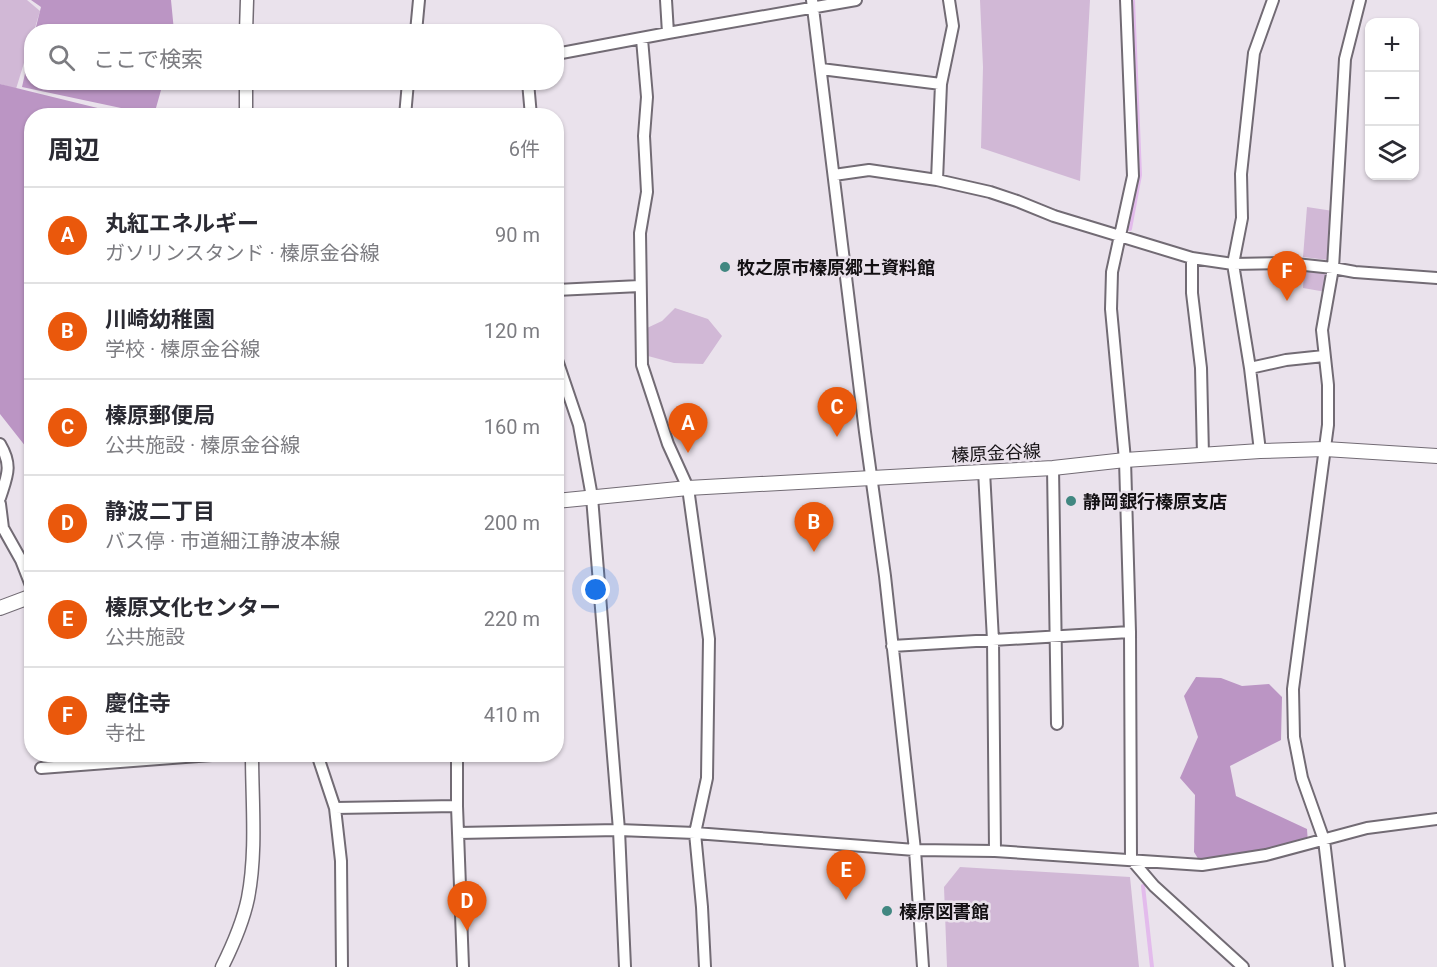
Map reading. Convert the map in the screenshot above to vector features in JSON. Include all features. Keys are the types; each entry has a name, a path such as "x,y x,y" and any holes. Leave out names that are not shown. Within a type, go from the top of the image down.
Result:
{"main road":[{"name":"榛原金谷線","path":"564,500 688,488 1053,468 1125,460 1260,451 1325,449 1437,456"},
{"path":"0,608 24,599"}],"street":[{"path":"246,24 247,0"},
{"path":"417,24 419,0"},
{"path":"666,0 668,33"},
{"path":"564,53 642,39 813,3 856,0"},
{"path":"937,180 941,84 953,26 949,0"},
{"path":"1126,0 1133,176 1112,272 1111,309 1125,460 1130,632 1131,859 1154,886 1243,967"},
{"path":"1260,451 1250,368 1233,264 1242,218 1241,174 1254,53 1273,0"},
{"path":"1339,967 1324,840 1302,778 1294,737 1293,689 1328,424 1328,385 1322,330 1333,268 1345,59 1360,0"},
{"path":"813,3 892,646 915,850 923,967"},
{"path":"642,39 647,97 644,136 647,192 640,233 642,365 668,444 688,488 709,638 707,778 695,833 705,967"},
{"path":"821,69 941,84"},
{"path":"246,90 246,108"},
{"path":"406,108 407,90"},
{"path":"529,90 530,108"},
{"path":"834,175 869,170 937,180 990,192 1054,216 1192,258 1233,264 1286,263 1355,272 1437,278"},
{"path":"1192,258 1192,293 1201,368 1203,455"},
{"path":"564,290 640,286"},
{"path":"1250,368 1286,360 1324,356"},
{"path":"564,381 579,425 592,497 619,831 626,967"},
{"path":"0,444 9,469 0,498"},
{"path":"1053,468 1057,724"},
{"path":"984,471 993,640 995,851"},
{"path":"0,504 3,528 24,568"},
{"path":"892,646 1130,632"},
{"path":"41,768 120,762"},
{"path":"222,967 235,940 248,900 253,861 252,762"},
{"path":"320,762 335,808 341,861 342,967"},
{"path":"457,762 463,967"},
{"path":"335,808 457,806"},
{"path":"458,833 619,831 695,833 915,850 995,851 1202,865 1266,855 1367,828 1437,819"}],"shaded area":[{"path":"0,0 27,0 40,11 36,24 24,24 24,63 16,89 0,84"},
{"path":"31,0 171,0 173,24 37,24 41,7"},
{"path":"980,0 1090,0 1080,181 981,148 983,67"},
{"path":"0,84 98,108 24,108 24,444 0,414"},
{"path":"36,90 161,90 156,108 121,108"},
{"path":"1307,207 1333,211 1328,260 1303,257"},
{"path":"1304,270 1329,270 1326,292 1303,288"},
{"path":"675,308 708,319 722,336 703,364 674,363 648,356 647,328 662,321"},
{"path":"1196,677 1221,678 1242,686 1269,684 1282,697 1281,740 1230,766 1236,796 1307,829 1308,844 1202,865 1194,852 1195,795 1180,778 1198,737 1184,696"},
{"path":"960,867 1130,877 1139,967 947,967 944,887"}],"waterway":[{"path":"1130,229 1140,175 1133,0"},
{"path":"1143,886 1152,967"}],"place":[{"name":"牧之原市榛原郷土資料館","path":"725,267"},
{"name":"慶住寺","path":"1287,301"},
{"name":"榛原郵便局","path":"837,437"},
{"name":"丸紅エネルギー","path":"688,453"},
{"name":"静岡銀行榛原支店","path":"1071,501"},
{"name":"川崎幼稚園","path":"814,552"},
{"name":"榛原文化センター","path":"846,900"},
{"name":"榛原図書館","path":"887,911"},
{"name":"静波二丁目","path":"467,931"}]}
